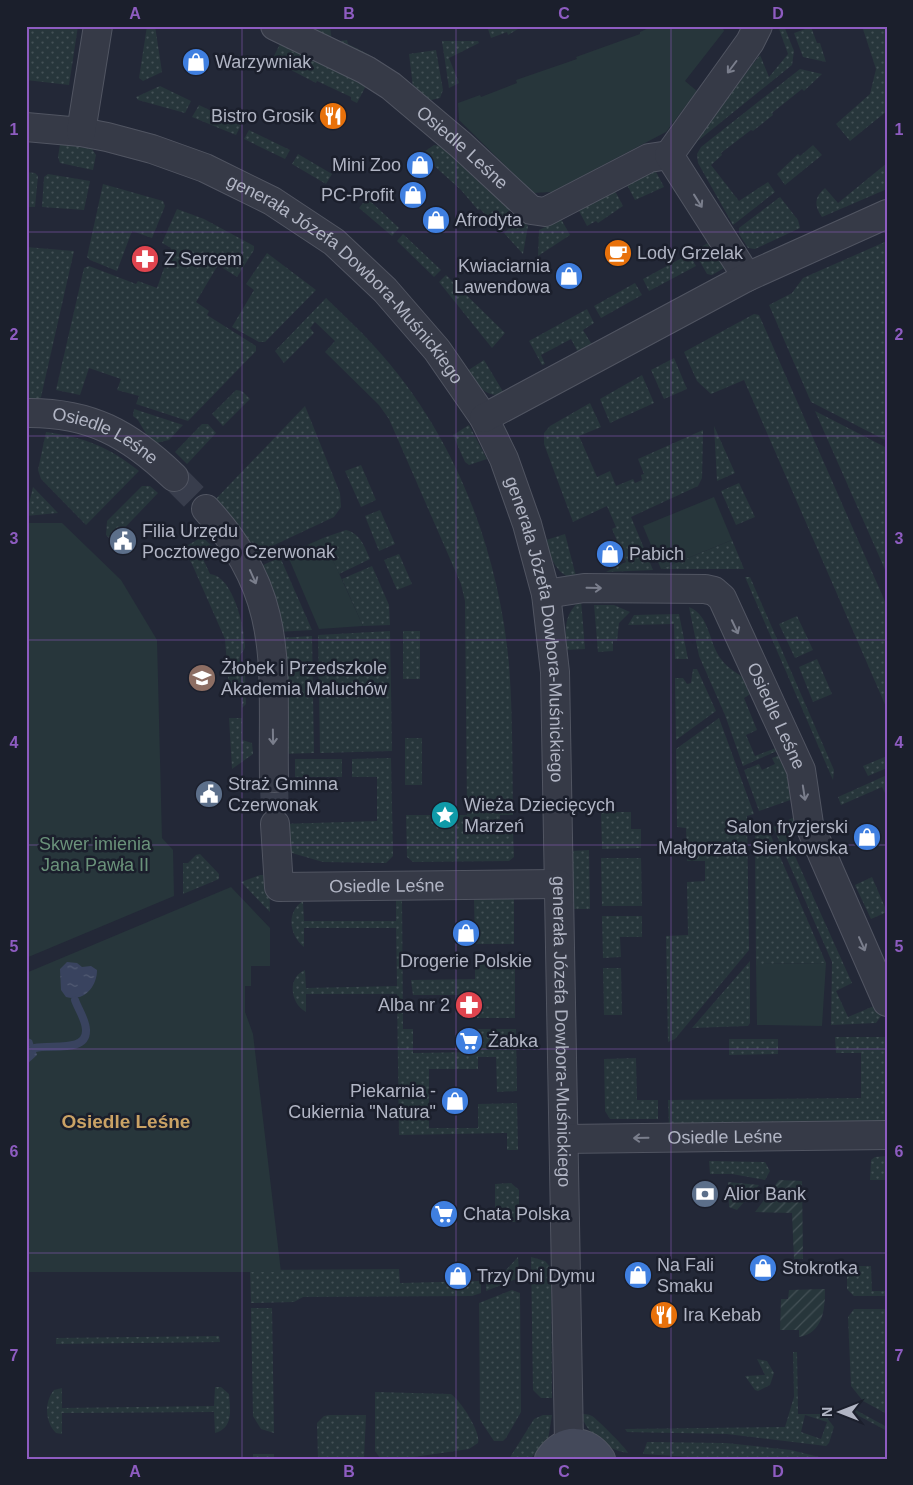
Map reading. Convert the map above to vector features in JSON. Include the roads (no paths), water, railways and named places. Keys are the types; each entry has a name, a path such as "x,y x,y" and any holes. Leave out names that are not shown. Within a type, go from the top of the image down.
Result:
{"street":[{"path":"81,132 98,26"},
{"name":"Osiedle Leśne","path":"275,26 366,70 390,86 461,145 519,202 531,210 545,212 659,156 750,42 758,26"},
{"name":"generała Józefa Dowbora-Muśnickiego","path":"26,127 81,132 152,149 205,168 272,201 334,242 385,290 437,350 484,418 504,458 524,514 546,594 555,672 564,1139 559,1451"},
{"path":"659,156 746,277"},
{"path":"484,418 746,277 887,214"},
{"name":"Osiedle Leśne","path":"26,413 65,414 108,428 134,443 174,477"},
{"path":"206,509 227,532 248,564 264,603 272,646 274,778"},
{"name":"Osiedle Leśne","path":"546,594 584,588 705,589 714,591 722,598 800,770 810,824 887,1002"},
{"name":"Osiedle Leśne","path":"275,824 279,887 558,884"},
{"name":"Osiedle Leśne","path":"564,1139 887,1135"},
{"path":"559,1451 576,1442 591,1447 601,1459"}],"water":[{"path":"67,962 77,963 82,967 91,966 97,970 95,982 84,995 72,998 66,997 61,990 60,969"},
{"path":"26,1037 32,1040 37,1055 26,1065"}],"waterway":[{"path":"35,1048 75,1045 81,1042 85,1037 85,1022 75,1000"}],"tunnel":[{"path":"174,477 206,509"},
{"path":"274,778 275,824"}],"place":[{"name":"Warzywniak","path":"196,62"},
{"name":"Bistro Grosik","path":"333,116"},
{"name":"Mini Zoo","path":"420,165"},
{"name":"PC-Profit","path":"413,195"},
{"name":"Afrodyta","path":"436,220"},
{"name":"Lody Grzelak","path":"618,253"},
{"name":"Z Sercem","path":"145,259"},
{"name":"Kwiaciarnia Lawendowa","path":"569,276"},
{"name":"Filia Urzędu Pocztowego Czerwonak","path":"123,541"},
{"name":"Pabich","path":"610,554"},
{"name":"Żłobek i Przedszkole Akademia Maluchów","path":"202,678"},
{"name":"Straż Gminna Czerwonak","path":"209,794"},
{"name":"Wieża Dziecięcych Marzeń","path":"445,815"},
{"name":"Salon fryzjerski Małgorzata Sienkowska","path":"867,837"},
{"name":"Drogerie Polskie","path":"466,933"},
{"name":"Alba nr 2","path":"469,1005"},
{"name":"Żabka","path":"469,1041"},
{"name":"Piekarnia - Cukiernia \"Natura\"","path":"455,1101"},
{"name":"Alior Bank","path":"705,1194"},
{"name":"Chata Polska","path":"444,1214"},
{"name":"Stokrotka","path":"763,1268"},
{"name":"Na Fali Smaku","path":"638,1275"},
{"name":"Trzy Dni Dymu","path":"458,1276"},
{"name":"Ira Kebab","path":"664,1315"}],"district":[{"name":"Osiedle Leśne","path":"126,1121"}],"park label":[{"name":"Skwer imienia Jana Pawła II","path":"95,854"}]}
